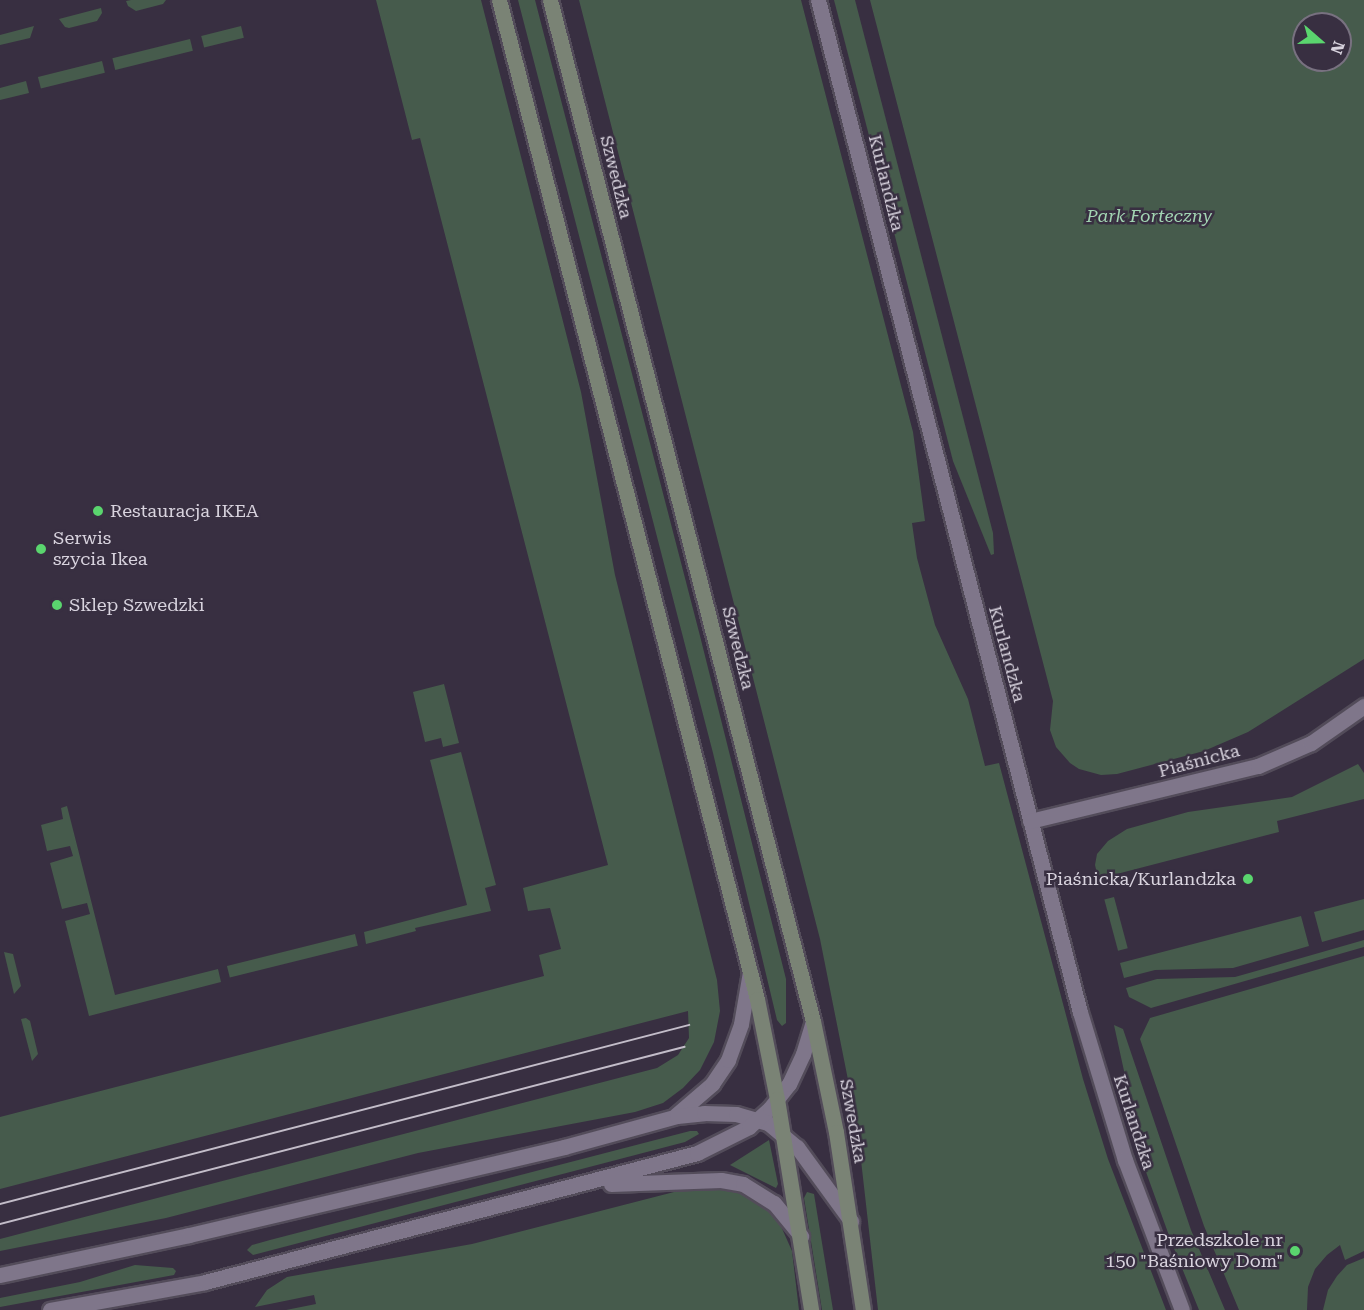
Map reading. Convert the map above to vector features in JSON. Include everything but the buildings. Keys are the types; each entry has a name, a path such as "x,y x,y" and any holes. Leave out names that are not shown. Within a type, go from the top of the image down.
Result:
{"street":[{"path":"500,0 750,972 777,1099 801,1236 811,1310"},
{"name":"Szwedzka","path":"550,0 813,1021 836,1132 863,1310"},
{"name":"Kurlandzka","path":"818,0 1030,821 1106,1104 1153,1237 1182,1310"},
{"name":"Piaśnicka","path":"1030,821 1176,788 1258,766 1311,743 1364,706"},
{"path":"652,1124 675,1116 688,1107 712,1084 721,1071 738,1037 750,972"},
{"path":"50,1310 205,1282 584,1185 697,1153 720,1143 758,1119 777,1099 789,1084 803,1054 813,1021"},
{"path":"0,1275 189,1235 652,1124 677,1116 704,1113 736,1114 758,1119 783,1134 808,1161 851,1221"},
{"path":"584,1185 721,1180 743,1184 774,1203 801,1236"}],"green space":[{"path":"166,0 163,4 136,11 128,6 126,1"},
{"path":"376,0 481,0 581,392 615,575 717,980 720,1011 714,1042 700,1070 683,1088 663,1103 635,1112 418,1153 166,1218 0,1251 0,1239 657,1068 678,1055 689,1038 688,1011 0,1189 0,1117 544,976 539,955 561,949 550,908 528,911 523,888 608,865 420,138 412,140"},
{"path":"518,0 535,0 699,632 786,979 786,1023 782,1026 777,1020 713,753"},
{"path":"579,0 801,0 913,432 925,521 912,523 917,558 935,625 968,699 985,766 999,763 1083,1079 1108,1159 1166,1310 878,1310 857,1125 820,939"},
{"path":"834,0 855,0 993,533 994,554 991,555 953,461"},
{"name":"Park Forteczny","path":"870,0 1364,0 1364,659 1248,732 1204,751 1117,774 1101,775 1079,769 1070,763 1056,747 1050,730 1053,701"},
{"path":"101,8 102,13 97,21 69,28 65,27 59,19"},
{"path":"34,26 30,38 0,45 0,35"},
{"path":"241,26 244,38 204,48 201,36"},
{"path":"190,39 193,51 115,70 112,58"},
{"path":"102,61 105,73 41,89 38,77"},
{"path":"26,81 29,93 0,100 0,88"},
{"path":"444,684 459,743 443,747 441,738 425,742 413,692"},
{"path":"461,752 496,885 485,888 491,911 415,928 416,931 366,944 364,932 467,905 430,760"},
{"path":"1358,764 1364,773 1364,799 1277,821 1279,832 1109,876 1110,883 1100,886 1095,865 1097,854 1108,841 1127,829 1188,812 1292,797"},
{"path":"67,806 115,995 218,969 221,982 89,1016 65,921 90,914 87,903 62,909 50,863 73,856 70,846 47,851 41,825 63,819 61,808"},
{"path":"1114,897 1128,948 1118,951 1104,900"},
{"path":"1364,899 1364,930 1322,942 1314,912"},
{"path":"1301,916 1309,946 1233,968 1155,970 1124,978 1120,963"},
{"path":"355,934 358,946 230,978 227,966"},
{"path":"1364,940 1364,947 1151,1008 1129,997 1126,988 1157,979 1235,977"},
{"path":"4,952 13,954 21,986 14,994"},
{"path":"1364,956 1364,1251 1345,1260 1340,1245 1327,1255 1315,1269 1308,1287 1307,1310 1239,1310 1204,1226 1140,1039 1150,1018"},
{"path":"26,1018 30,1021 38,1054 32,1061 21,1019"},
{"path":"1114,1025 1123,1029 1191,1230 1225,1310 1199,1310 1171,1241 1146,1172"},
{"path":"697,1131 699,1134 685,1142 253,1255 247,1250 252,1245 270,1240"},
{"path":"769,1140 778,1184 776,1188 730,1165"},
{"path":"712,1186 749,1196 766,1207 780,1224 792,1251 799,1310 286,1310 316,1304 314,1295 255,1307 267,1290 287,1277 472,1244 674,1192"},
{"path":"807,1192 814,1194 833,1310 822,1310 804,1198"},
{"path":"1364,1258 1364,1310 1323,1310 1328,1290 1337,1276 1347,1265"},
{"path":"135,1265 173,1268 176,1271 174,1275 0,1307 0,1298 80,1282"}],"tram line":[{"path":"0,1204 689,1025"},
{"path":"0,1224 684,1047"}],"place":[{"name":"Restauracja IKEA","path":"98,511"},
{"name":"Serwis szycia Ikea","path":"41,549"},
{"name":"Sklep Szwedzki","path":"57,605"},
{"name":"Piaśnicka/Kurlandzka","path":"1248,879"},
{"name":"Przedszkole nr 150 \"Baśniowy Dom\"","path":"1295,1251"}]}
